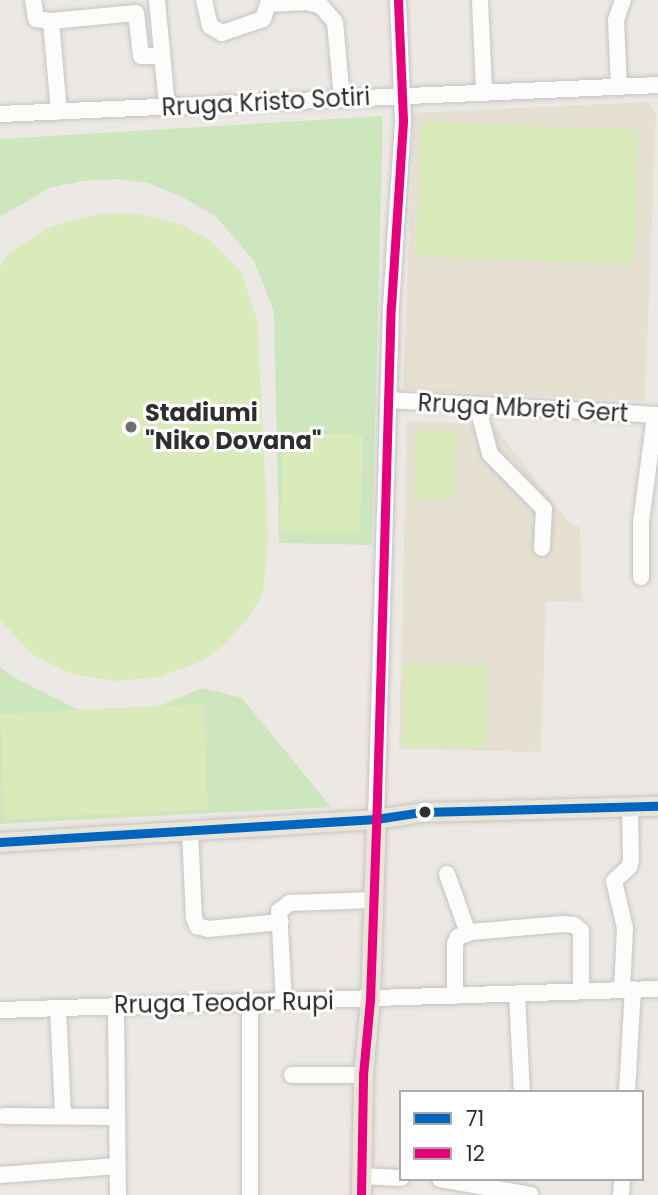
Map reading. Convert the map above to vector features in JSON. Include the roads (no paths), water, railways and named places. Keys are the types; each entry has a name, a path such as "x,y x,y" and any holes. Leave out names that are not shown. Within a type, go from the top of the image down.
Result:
{"main road":[{"path":"0,842 376,819 422,812 658,806"},
{"path":"361,1185 363,1075 370,1000 376,819"}],"street":[{"path":"33,0 36,19 51,21 108,8 135,13 141,56 161,56"},
{"path":"157,0 167,107"},
{"path":"204,0 210,26 222,33 263,19 269,2 307,2 321,6 335,22 342,99"},
{"path":"376,819 388,400 403,120 398,0"},
{"path":"480,0 484,92"},
{"path":"619,86 615,20 623,0"},
{"path":"51,21 59,112"},
{"name":"Rruga Kristo Sotiri","path":"0,114 658,85"},
{"name":"Rruga Mbreti Gert","path":"388,400 657,415"},
{"path":"477,405 490,454 544,509 542,548"},
{"path":"641,578 641,522 657,415"},
{"path":"627,1090 625,928 614,880 629,867 631,860 630,807"},
{"path":"190,831 194,918 197,926 208,929 281,922"},
{"path":"447,874 468,933"},
{"path":"284,1002 279,911 290,903 373,900"},
{"path":"455,996 455,944 458,937 468,933 563,924 579,927 581,991"},
{"name":"Rruga Teodor Rupi","path":"0,1010 658,989"},
{"path":"517,994 522,1090"},
{"path":"250,1003 250,1195"},
{"path":"116,1006 118,1195"},
{"path":"58,1008 62,1115"},
{"path":"292,1075 363,1075"},
{"path":"4,1116 117,1117"},
{"path":"0,1175 117,1166"},
{"path":"361,1185 399,1178"},
{"path":"451,1181 531,1195"}],"place":[{"name":"Stadiumi \"Niko Dovana\"","path":"131,427"}]}
